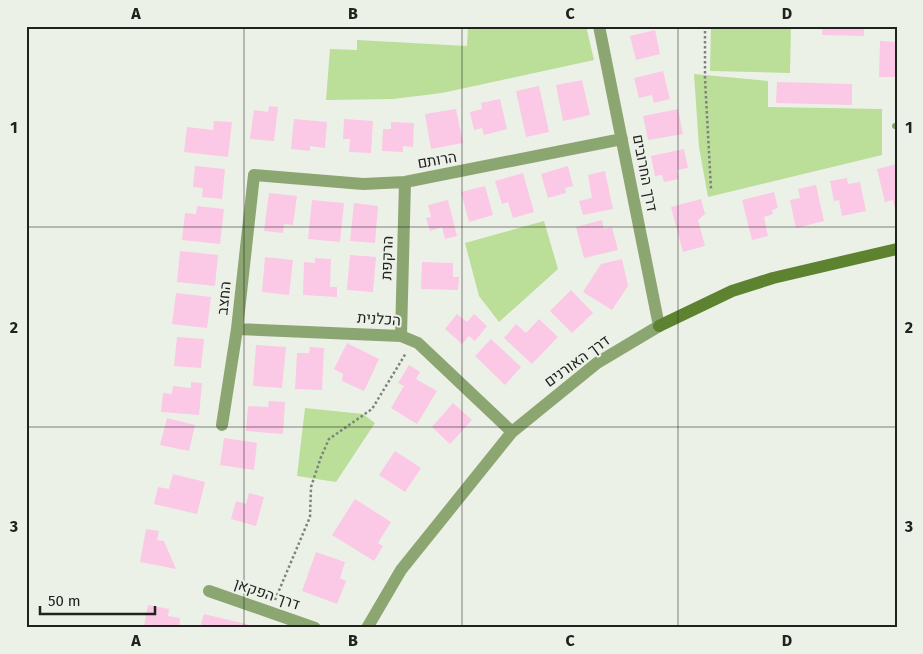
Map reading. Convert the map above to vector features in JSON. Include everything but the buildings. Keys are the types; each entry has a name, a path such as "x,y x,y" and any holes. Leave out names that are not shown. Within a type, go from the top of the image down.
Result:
{"street":[{"name":"דרך החרובים","path":"599,26 659,326"},
{"name":"הרותם","path":"254,175 363,184 405,182 622,139"},
{"name":"החצב","path":"222,425 237,328 254,175"},
{"name":"הרקפת","path":"401,336 405,182"},
{"name":"דרך האורנים","path":"367,628 400,570 512,432 597,363 659,326 724,295 773,278 897,249"},
{"name":"הכלנית","path":"237,328 401,336 414,341 512,432"},
{"name":"דרך הפקאן","path":"209,591 315,628"}],"path":[{"path":"705,26 705,79 711,189"},
{"path":"270,612 310,518 312,487 320,457 329,439 372,409 414,341"}],"green space":[{"path":"468,26 586,26 594,60 442,93 393,99 326,100 330,49 357,50 357,40 467,46"},
{"path":"711,26 791,26 790,73 710,71"},
{"path":"694,74 768,81 768,107 882,109 882,155 708,197 699,147"},
{"path":"544,221 558,269 499,322 479,296 465,243"},
{"path":"305,408 363,414 375,423 336,482 297,476"}]}
